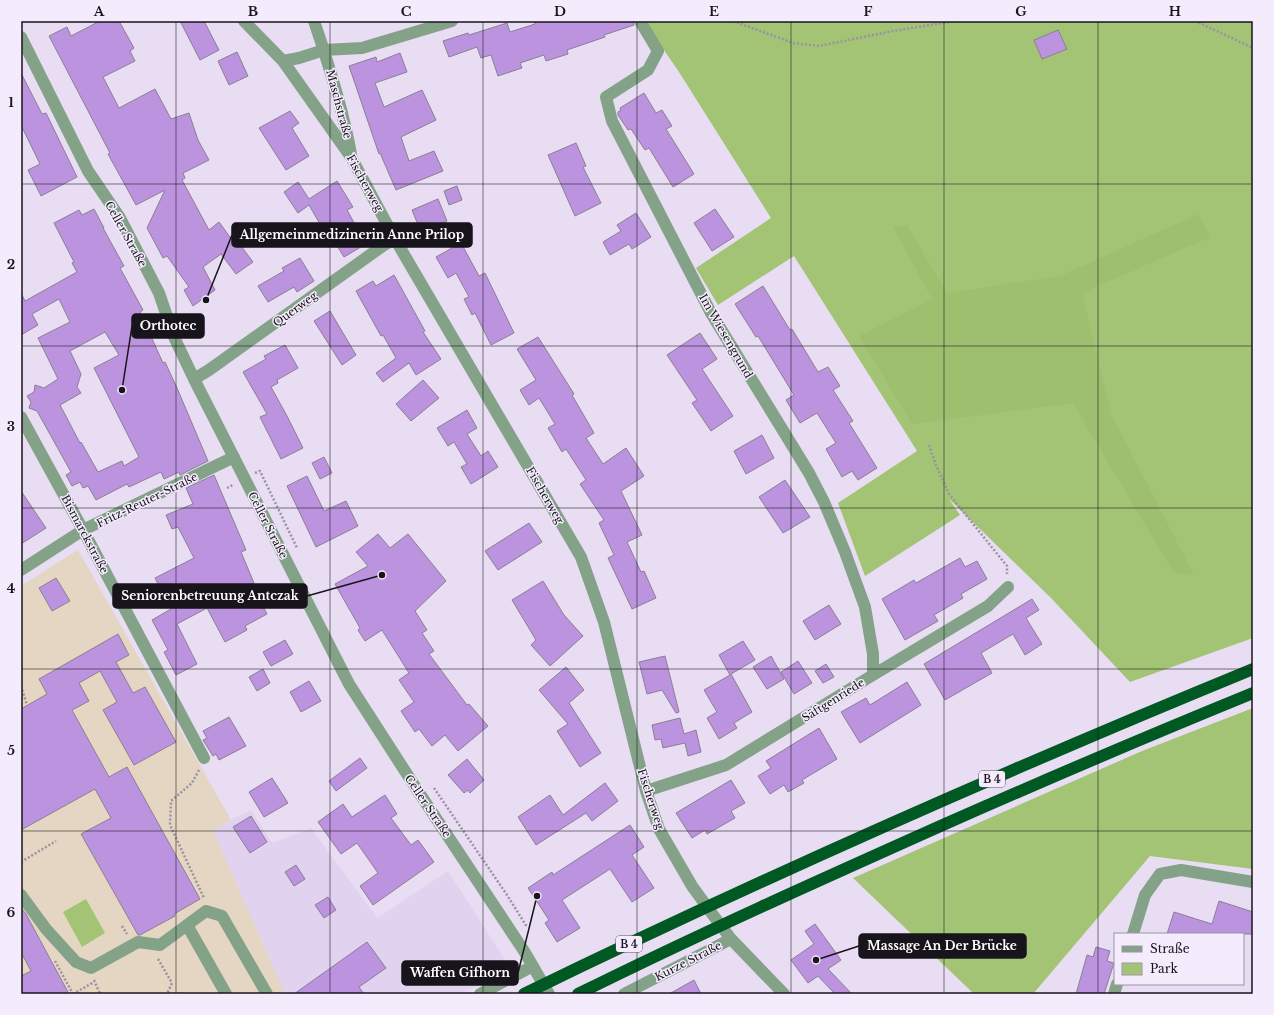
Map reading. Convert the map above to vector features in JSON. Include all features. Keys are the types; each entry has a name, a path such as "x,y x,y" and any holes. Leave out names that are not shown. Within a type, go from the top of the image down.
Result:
{"highway":[{"name":"B 4","path":"524,994 734,894 913,813 1122,723 1253,669"},
{"name":"B 4","path":"578,994 743,915 1007,797 1184,721 1253,694"}],"street":[{"name":"Fischerweg","path":"244,21 283,61 351,157 395,239 581,557 604,622 646,791 659,829 692,886 731,939 784,994"},
{"name":"Maschstraße","path":"314,21 346,126 351,157"},
{"path":"283,61 299,58 324,50 362,48 452,21"},
{"name":"Im Wiesengrund","path":"640,21 658,51 648,70 606,97 612,121 711,313 809,473 824,502 845,552 865,607 873,654 873,675"},
{"name":"Celler Straße","path":"21,37 69,145 120,218 159,293 174,337 194,379 349,684 414,785 501,915 549,994"},
{"name":"Querweg","path":"194,379 209,370 384,245 395,239"},
{"name":"Bismarckstraße","path":"21,417 204,758"},
{"name":"Fritz-Reuter-Straße","path":"21,570 83,530 234,457"},
{"name":"Säftgenriede","path":"646,791 726,765 988,606 1008,587"},
{"path":"1133,933 1145,895 1160,874 1181,870 1253,882"},
{"path":"21,895 46,929 76,962 91,968 138,942 160,944 206,911 222,916 267,994"},
{"path":"187,925 226,994"},
{"name":"Kurze Straße","path":"624,994 731,939"},
{"path":"480,994 533,966"}],"path":[{"path":"733,21 793,43 819,46 893,31 955,21"},
{"path":"1195,21 1253,48"},
{"path":"929,444 936,465 949,494 1007,566 1008,587"},
{"path":"260,471 300,553"},
{"path":"21,686 27,705"},
{"path":"204,758 192,783 172,801 170,825 206,901 206,911"},
{"path":"433,786 529,931"},
{"path":"21,862 56,842"},
{"path":"150,944 172,983 167,994"},
{"path":"54,959 73,994 94,982"}],"shaded area":[{"path":"78,550 231,820 213,830 285,994 21,994 21,586"},
{"path":"251,810 272,843 311,828 377,918 448,871 511,969 460,994 285,994 213,830"}],"green space":[{"path":"644,21 1253,21 1253,638 1130,682 1051,598 949,499 960,515 865,576 838,503 917,451 794,256 718,305 696,268 771,218 679,72"},
{"path":"1199,214 1210,237 1082,293 1111,414 1194,575 1174,573 1073,403 912,424 859,336 932,299 893,227 907,225 947,293 1060,276"},
{"path":"1253,708 1253,869 1150,856 1033,994 974,994 853,878 1142,751"},
{"path":"86,899 105,933 82,947 63,912"}],"building":[{"path":"100,21 119,21 134,48 130,51 135,61 103,77 119,108 155,89 171,119 189,113 198,140 209,160 183,173 185,178 182,180 209,230 219,222 235,244 238,242 253,262 236,274 221,254 203,267 215,290 193,306 184,290 189,287 167,256 163,258 147,228 165,190 136,205 108,154 110,153 49,36 67,27 71,36"},
{"path":"180,21 204,21 219,50 200,60"},
{"path":"534,21 633,21 634,25 567,50 568,54 546,61 544,55 520,63 522,68 498,76 491,55 481,58 477,47 449,57 443,41 468,33 469,35 507,23 510,32 535,24"},
{"path":"1058,30 1067,49 1042,59 1034,40"},
{"path":"237,52 248,76 229,85 218,61"},
{"path":"400,53 407,72 375,83 384,107 422,90 436,120 401,137 409,161 434,151 443,171 396,190 380,153 379,154 349,66 376,57 377,62"},
{"path":"21,73 42,114 46,113 77,177 41,196 28,170 40,164 21,125"},
{"path":"644,93 656,113 662,110 672,126 666,129 694,174 673,187 649,148 645,150 631,129 628,130 618,115 618,112 621,110 620,108"},
{"path":"290,111 299,123 292,128 309,156 286,170 259,128"},
{"path":"576,143 586,166 583,167 601,203 575,216 548,155"},
{"path":"337,181 353,207 347,210 366,244 344,257 331,236 328,238 309,205 298,213 284,192 298,182 309,199"},
{"path":"457,186 462,200 449,205 444,191"},
{"path":"438,199 447,221 421,232 412,210"},
{"path":"94,209 124,266 120,268 143,310 140,312 163,363 165,362 177,388 208,461 180,475 179,472 164,479 161,472 129,487 127,484 96,500 88,486 83,488 80,482 72,486 66,475 71,472 37,411 29,408 31,402 27,396 34,392 35,385 44,388 58,379 38,338 70,322 59,299 32,314 38,325 21,335 21,293 25,301 77,272 72,263 74,262 54,223 79,210 82,215","holes":["105,332 119,355 94,368 139,457 124,466 122,461 98,472 81,442 80,443 60,405 81,393 77,387 81,374 70,351"]},
{"path":"715,209 734,237 712,251 694,223"},
{"path":"636,213 651,237 632,249 629,244 610,255 603,242 621,231 617,225"},
{"path":"461,243 479,276 485,273 514,333 491,345 475,313 472,315 464,299 469,297 456,273 448,278 436,257"},
{"path":"300,258 314,281 297,292 294,287 268,302 258,286 284,271 282,268"},
{"path":"394,275 425,331 423,332 441,359 416,375 409,363 383,382 376,373 396,358 383,335 381,336 356,291 373,281 376,286"},
{"path":"763,286 790,330 792,329 818,372 828,367 840,386 833,390 853,421 849,423 877,468 858,480 852,471 842,477 826,449 836,443 817,413 800,423 786,400 794,395 758,336 756,337 735,304"},
{"path":"330,311 356,355 342,365 314,321"},
{"path":"700,333 717,359 702,369 733,416 711,431 692,403 697,400 667,355"},
{"path":"538,337 574,394 572,395 594,433 586,438 603,464 626,448 644,476 621,491 642,535 627,542 641,572 644,571 656,598 632,609 608,558 614,555 599,523 604,520 580,484 586,480 566,449 562,452 548,428 555,424 539,398 529,405 520,390 536,380 517,349"},
{"path":"285,345 298,368 277,380 278,383 271,387 303,448 281,459 260,417 267,414 243,372 266,359 264,356"},
{"path":"423,380 439,398 411,421 396,404"},
{"path":"467,410 477,428 467,434 481,456 488,451 498,467 471,484 461,467 467,464 454,442 448,446 437,428"},
{"path":"762,435 774,458 746,474 734,451"},
{"path":"324,457 332,473 320,479 312,463"},
{"path":"214,475 246,550 241,552 254,583 251,584 267,614 245,626 247,630 225,642 207,608 177,624 197,664 176,675 164,652 168,650 152,620 171,609 155,578 194,558 178,527 172,529 166,515 193,504 186,488"},
{"path":"307,476 324,511 346,501 358,526 316,547 287,486"},
{"path":"785,480 810,517 783,533 759,497"},
{"path":"21,491 46,528 21,544"},
{"path":"529,523 542,542 498,570 485,551"},
{"path":"378,534 390,548 408,534 446,581 415,611 427,630 422,633 434,651 429,654 467,705 469,704 488,726 458,751 445,735 432,746 419,729 415,732 401,711 414,702 399,680 409,673 382,630 365,641 358,630 360,628 335,584 368,566 356,552"},
{"path":"960,558 965,567 977,561 987,579 961,594 963,598 934,615 938,621 905,640 882,599 914,580 916,583"},
{"path":"56,578 70,601 52,611 39,588"},
{"path":"543,581 564,615 583,636 550,666 531,645 536,640 512,600"},
{"path":"1032,599 1039,610 1026,618 1042,644 1025,655 1013,634 981,653 992,673 945,700 924,664"},
{"path":"829,605 841,624 815,640 803,621"},
{"path":"118,634 129,655 116,662 133,693 145,687 176,742 134,765 103,710 117,702 100,671 79,683 89,701 72,710 109,777 127,767 200,899 174,914 175,916 140,935 138,935 81,834 111,818 95,789 21,830 21,709 47,694 39,679"},
{"path":"285,640 293,654 271,666 263,652"},
{"path":"743,641 755,660 731,674 752,712 734,723 737,728 719,739 707,718 717,712 704,690 730,675 719,655"},
{"path":"665,656 679,712 676,713 662,690 647,694 639,662"},
{"path":"771,656 784,679 767,689 753,667"},
{"path":"798,661 812,683 794,694 781,672"},
{"path":"826,664 834,677 823,683 815,671"},
{"path":"566,667 584,690 569,703 601,753 580,767 557,731 568,724 539,690"},
{"path":"263,669 270,683 257,691 249,677"},
{"path":"309,681 321,701 301,712 290,692"},
{"path":"907,682 921,705 860,743 841,712 866,698 870,705"},
{"path":"229,717 246,746 219,760 216,754 213,756 203,740 207,738 203,731"},
{"path":"680,718 684,734 696,730 701,752 688,756 685,743 663,748 661,739 655,740 652,725"},
{"path":"819,728 837,759 802,780 804,783 788,792 784,785 770,794 758,776 771,768 766,761"},
{"path":"360,758 367,768 336,791 329,781"},
{"path":"467,759 484,780 470,793 468,790 464,793 448,775"},
{"path":"272,778 288,803 264,817 249,792"},
{"path":"731,780 745,803 731,811 735,818 707,834 705,830 692,838 676,813"},
{"path":"605,783 618,801 592,821 586,813 536,845 518,817 550,795 563,815"},
{"path":"385,795 397,814 391,818 411,845 418,840 434,862 373,905 360,886 378,873 357,843 341,854 318,822 343,804 352,817"},
{"path":"251,816 267,842 250,853 233,827"},
{"path":"630,825 644,847 632,855 654,888 632,902 610,869 562,900 580,928 557,942 545,923 549,920 528,888 552,872 553,875"},
{"path":"296,865 305,879 294,886 285,872"},
{"path":"328,897 336,910 324,918 315,905"},
{"path":"1219,901 1253,912 1253,934 1167,933 1174,912 1212,924"},
{"path":"21,908 26,914 69,994 21,994 21,976 31,971 21,952"},
{"path":"815,924 841,960 828,969 852,994 835,994 818,976 808,983 791,960 814,944 805,931"},
{"path":"367,942 386,968 359,987 364,994 294,994"},
{"path":"1096,947 1110,951 1107,961 1114,963 1104,994 1076,994 1087,955 1093,957"},
{"path":"694,980 701,994 669,994"}],"place":[{"name":"Allgemeinmedizinerin Anne Prilop","path":"206,300"},
{"name":"Orthotec","path":"122,390"},
{"name":"Seniorenbetreuung Antczak","path":"382,575"},
{"name":"Waffen Gifhorn","path":"537,896"},
{"name":"Massage An Der Brücke","path":"816,960"}]}
